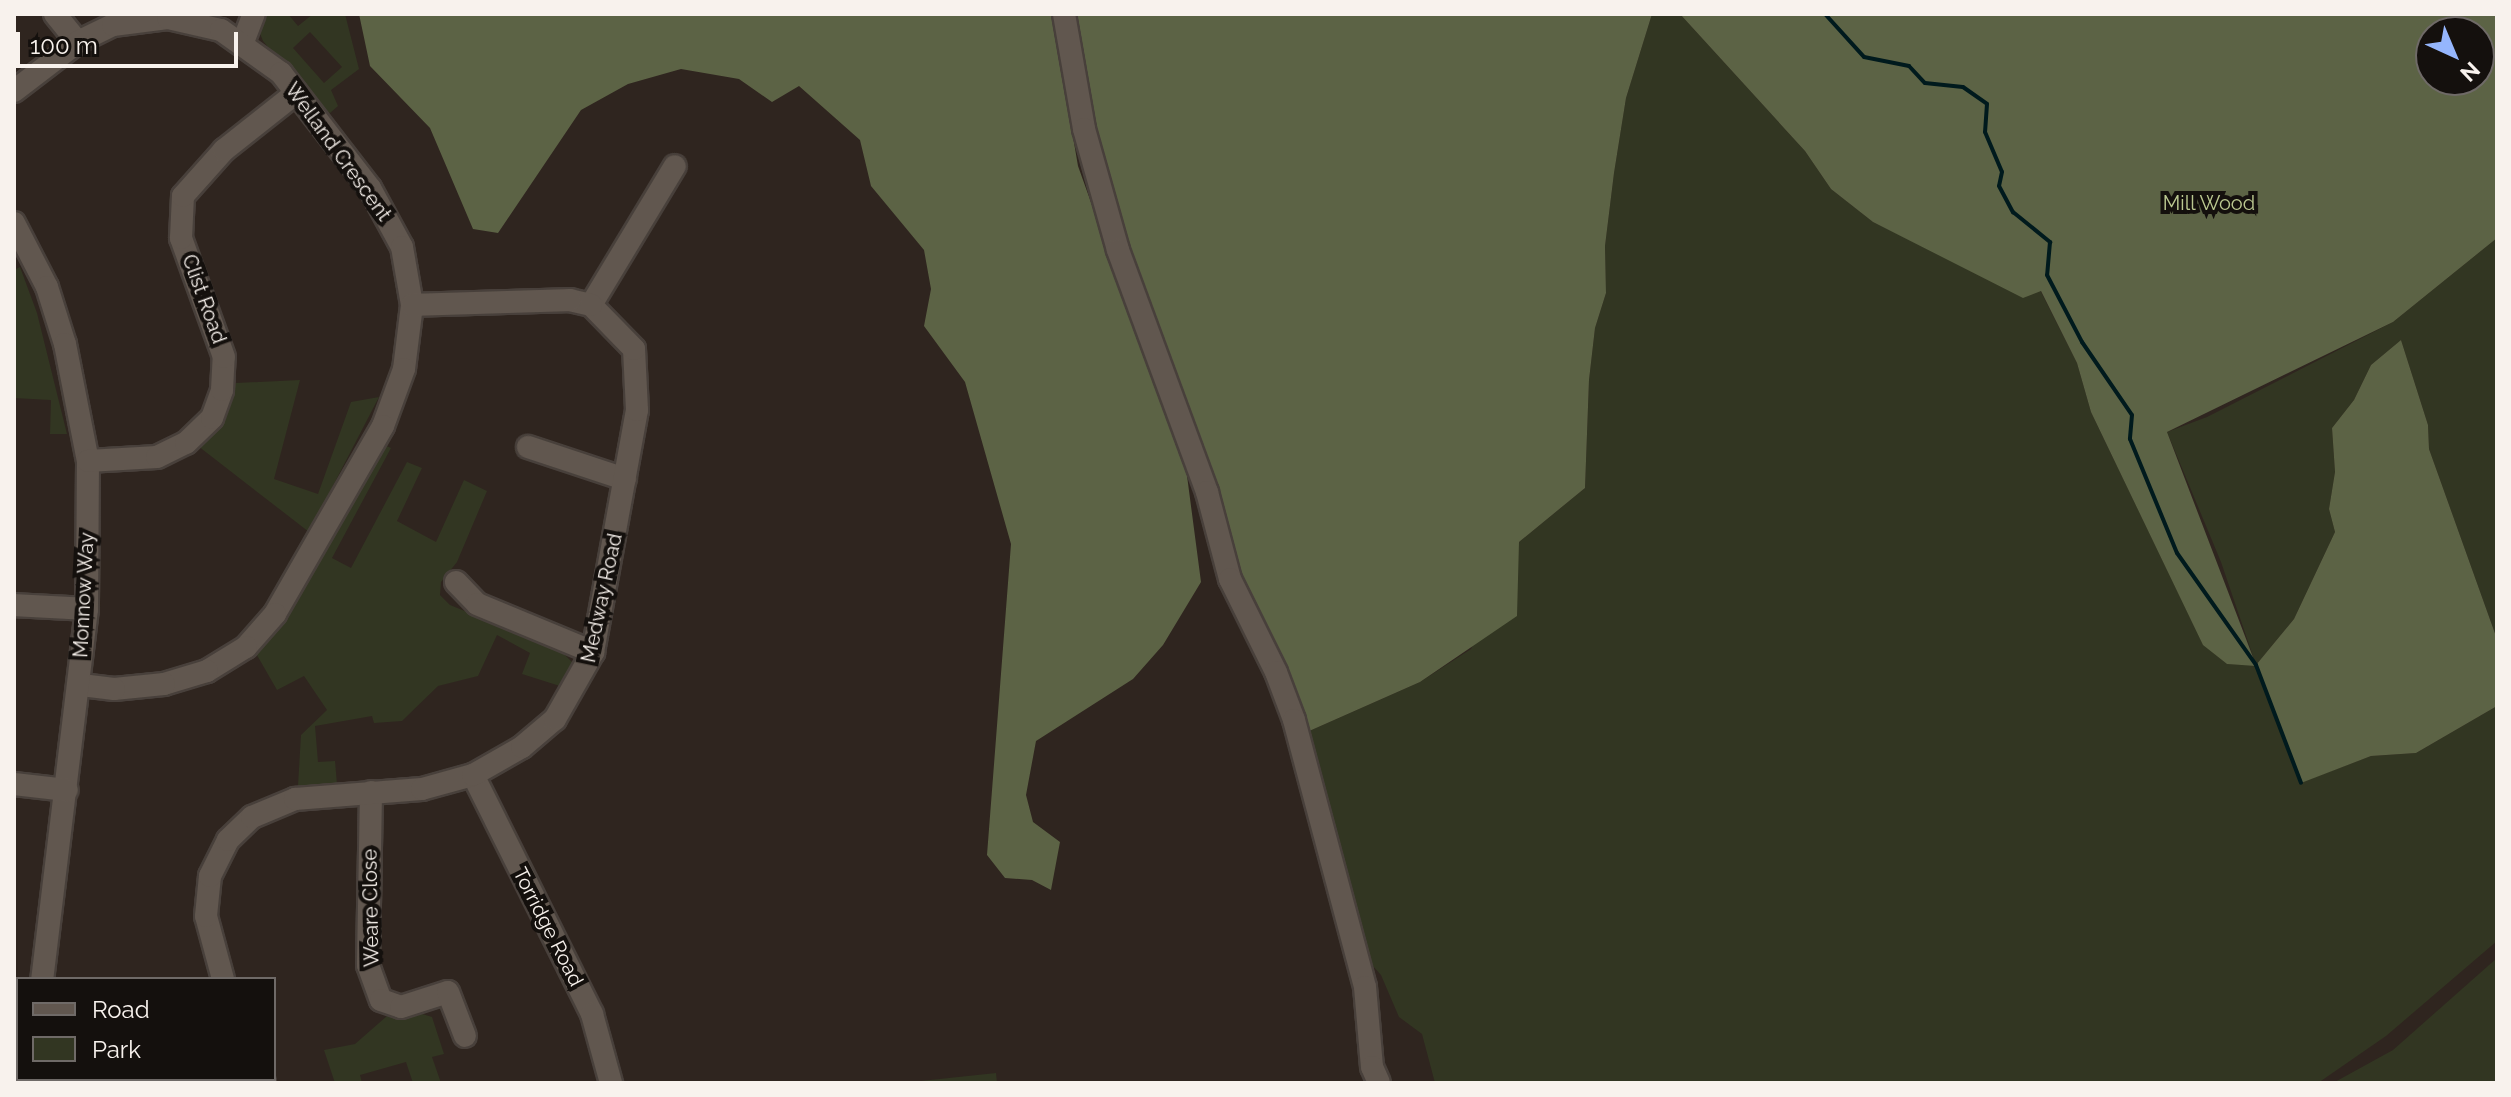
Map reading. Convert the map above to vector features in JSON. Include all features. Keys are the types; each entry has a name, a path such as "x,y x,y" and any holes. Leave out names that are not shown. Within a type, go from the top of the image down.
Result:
{"street":[{"path":"55,14 78,42"},
{"path":"243,42 254,14"},
{"path":"1064,14 1084,129 1118,250 1207,492 1230,579 1276,672 1294,720 1365,987 1372,1067 1379,1083"},
{"name":"Welland Crescent","path":"14,91 78,42 113,25 168,18 199,21 243,42 296,93 390,221 402,247 412,305 404,369 383,426 275,614 246,647 207,671 164,684 114,689 79,685"},
{"name":"Clist Road","path":"88,461 157,457 186,443 212,418 222,390 224,357 181,238 183,196 224,150 296,93"},
{"path":"412,305 570,300 591,305 675,166"},
{"name":"Monnow Way","path":"14,223 47,287 61,330 88,461 87,609 42,977"},
{"name":"Medway Road","path":"222,977 206,916 210,876 228,840 272,805 371,792 422,789 473,775 522,747 555,719 593,652 625,479 639,367 625,335 591,305"},
{"path":"528,447 625,479"},
{"path":"456,582 477,604 593,652"},
{"path":"14,605 87,609"},
{"name":"Torridge Road","path":"473,775 592,1014 611,1083"},
{"path":"14,784 67,790"},
{"name":"Weare Close","path":"371,792 368,965 381,1000 401,1007 448,992 465,1036"}],"green space":[{"path":"266,14 288,14 298,26 313,14 345,14 359,69 331,90 338,106 330,113 319,109 263,41 259,31","holes":["310,32 342,67 324,83 293,48"]},
{"path":"359,14 1052,14 1078,166 1186,468 1201,582 1163,645 1133,679 1036,741 1026,795 1033,822 1060,842 1051,890 1032,880 1005,878 987,855 1011,544 965,382 924,326 931,289 924,250 871,186 860,140 799,86 772,102 739,79 681,69 628,84 581,110 498,233 473,229 430,128 370,66"},
{"path":"1072,14 1652,14 1626,98 1614,173 1605,246 1606,293 1595,328 1589,380 1585,488 1519,542 1517,616 1420,682 1307,732 1235,579 1097,147"},
{"path":"1652,14 1680,14 1805,151 1831,189 1873,222 1933,251 2040,290 2077,363 2091,412 2203,644 2227,664 2256,665 2302,782 2371,756 2416,753 2497,706 2497,941 2386,1036 2318,1083 1435,1083 1422,1034 1399,1017 1381,975 1363,955 1307,732 1420,682 1471,649 1519,542 1585,488 1589,380 1595,328 1606,293 1605,246 1614,173 1626,98"},
{"name":"Mill Wood","path":"1680,14 2497,14 2497,238 2393,322 2167,432 2256,665 2294,619 2335,532 2329,509 2335,472 2332,428 2354,400 2371,365 2401,340 2428,425 2429,449 2497,639 2497,706 2416,753 2371,756 2301,783 2256,666 2227,664 2203,645 2091,412 2077,363 2041,291 2023,298 1873,222 1831,189 1805,151"},
{"path":"2497,238 2497,639 2429,449 2428,425 2401,340 2371,365 2354,400 2332,428 2335,472 2329,509 2335,532 2294,619 2256,665 2221,562 2167,432 2207,417 2393,322"},
{"path":"20,267 37,313 67,434 50,434 51,400 14,398 14,270"},
{"path":"300,380 274,479 318,494 351,402 379,397 309,532 198,446 221,423 236,383"},
{"path":"382,444 391,448 332,558 351,568 407,462 422,468 397,521 436,542 464,480 487,491 457,562 441,582 440,595 450,605 560,650 572,662 570,675 563,687 522,674 530,653 497,635 478,676 438,686 402,721 374,723 372,716 315,726 318,762 335,761 337,784 298,786 301,735 327,710 304,676 277,690 254,650"},
{"path":"2497,958 2497,1083 2333,1083 2393,1050"},
{"path":"416,1012 432,1017 444,1054 432,1057 441,1083 413,1083 406,1062 360,1075 362,1083 335,1083 324,1050 355,1044 387,1016"},
{"path":"996,1073 997,1083 902,1083"}],"waterway":[{"path":"1825,14 1864,57 1909,66 1925,83 1963,87 1987,104 1985,132 2002,172 1999,186 2013,212 2050,242 2047,275 2082,342 2132,415 2130,439 2177,553 2256,665 2301,783"}]}
